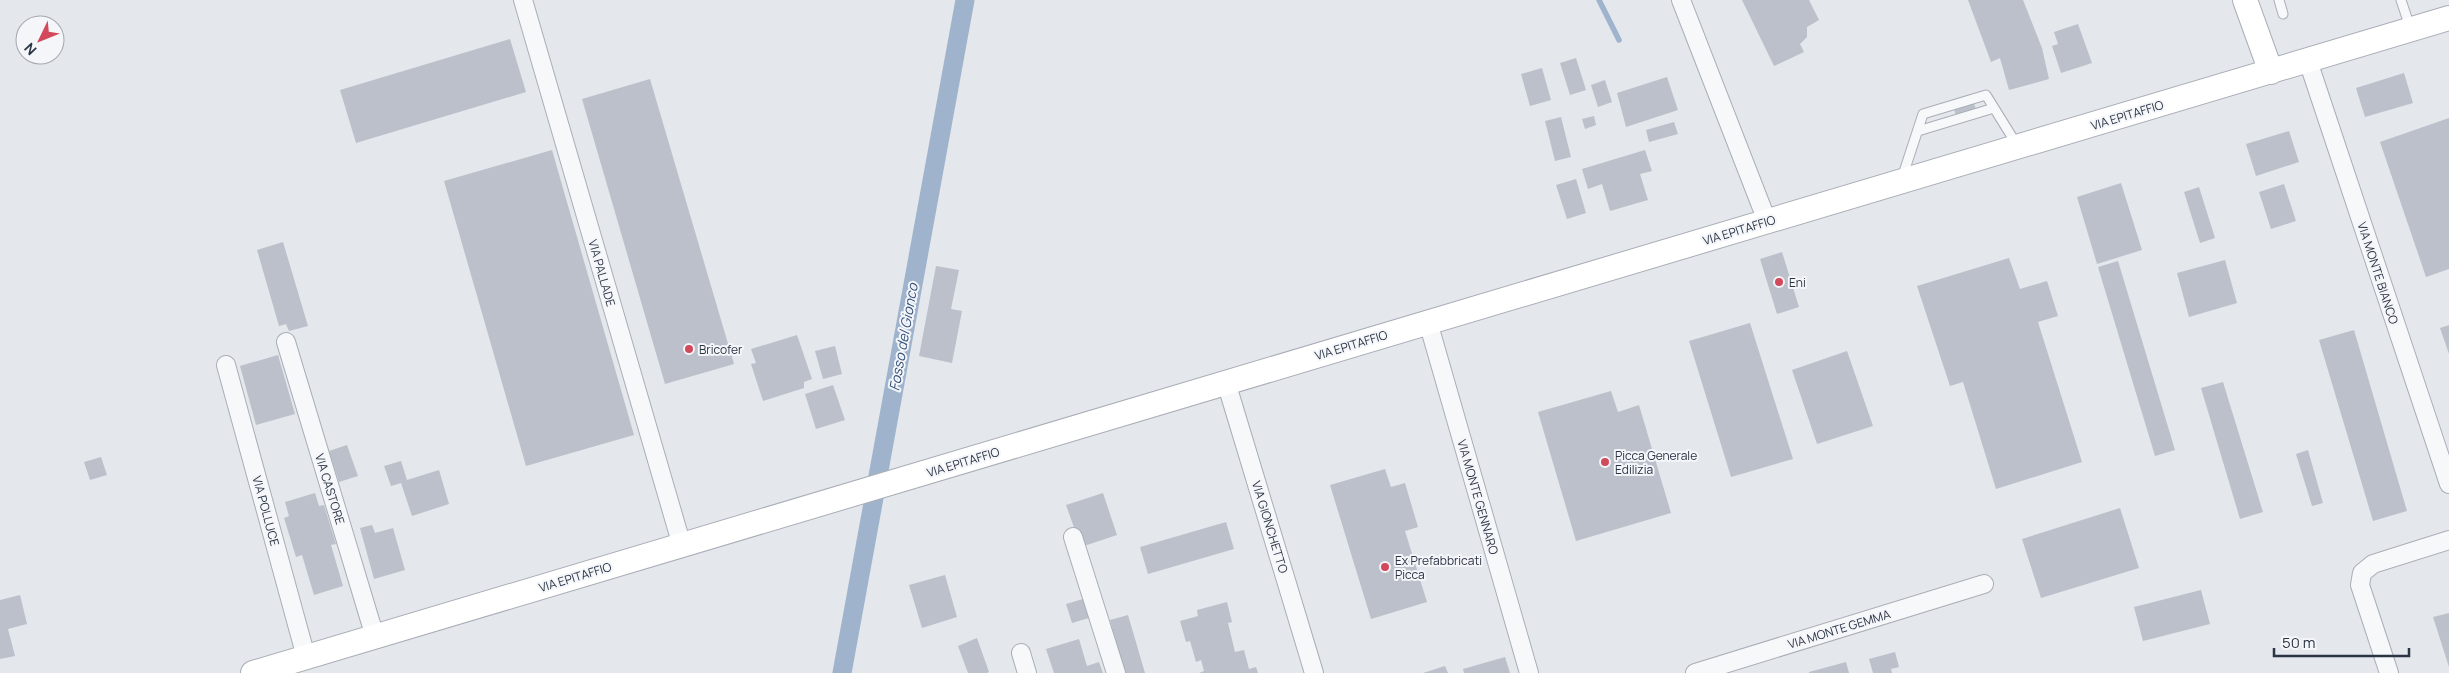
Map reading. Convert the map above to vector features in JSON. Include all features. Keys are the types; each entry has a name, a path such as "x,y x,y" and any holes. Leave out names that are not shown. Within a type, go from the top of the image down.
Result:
{"main road":[{"path":"2245,0 2271,72"},
{"name":"VIA EPITAFFIO","path":"253,673 2449,18"}],"street":[{"name":"VIA PALLADE","path":"523,0 682,546"},
{"path":"1680,0 1767,221"},
{"name":"VIA MONTE BIANCO","path":"2308,61 2449,484"},
{"name":"VIA MONTE GENNARO","path":"1428,322 1529,673"},
{"name":"VIA CASTORE","path":"286,342 375,636"},
{"name":"VIA POLLUCE","path":"226,365 306,657"},
{"name":"VIA GIONCHETTO","path":"1226,382 1314,673"},
{"path":"1073,537 1116,673"},
{"path":"2389,673 2360,586 2362,573 2373,564 2449,540"},
{"name":"VIA MONTE GEMMA","path":"1695,673 1984,584"},
{"path":"1021,653 1027,673"}],"lane":[{"path":"2279,0 2283,14"},
{"path":"2401,0 2411,30"},
{"path":"1901,182 1923,114 1986,95 2018,147"},
{"path":"1918,131 1994,108"}],"building":[{"path":"1742,0 1809,0 1819,20 1807,27 1807,37 1800,44 1804,52 1774,66"},
{"path":"1968,0 2023,0 2042,48 2049,79 2009,90 2000,58 1991,62"},
{"path":"2078,24 2092,63 2061,73 2052,46 2058,44 2054,32"},
{"path":"510,39 526,92 356,143 340,90"},
{"path":"1576,58 1586,90 1570,95 1560,63"},
{"path":"1542,68 1551,100 1530,106 1521,74"},
{"path":"2404,73 2413,103 2365,117 2356,88"},
{"path":"1667,77 1678,110 1626,127 1617,93"},
{"path":"650,79 734,364 665,384 582,99"},
{"path":"1605,80 1612,102 1598,107 1591,85"},
{"path":"1971,94 1978,116 1958,122 1951,100"},
{"path":"1594,116 1596,125 1585,129 1582,119"},
{"path":"1561,117 1571,157 1555,161 1545,121"},
{"path":"2449,118 2449,269 2426,277 2380,142"},
{"path":"1674,122 1678,134 1649,142 1646,130"},
{"path":"2289,131 2299,162 2256,176 2246,144"},
{"path":"552,150 634,435 526,466 444,181"},
{"path":"1645,150 1652,171 1640,174 1648,200 1610,211 1602,184 1588,189 1582,169"},
{"path":"1576,179 1586,213 1567,219 1556,185"},
{"path":"2121,183 2142,250 2097,264 2077,197"},
{"path":"2284,184 2296,221 2271,229 2259,192"},
{"path":"2199,187 2215,238 2200,243 2184,192"},
{"path":"283,242 308,326 289,331 286,324 279,326 257,250"},
{"path":"1782,252 1799,307 1777,314 1760,259"},
{"path":"2009,258 2020,289 2047,281 2058,316 2038,322 2082,462 1996,489 1963,382 1950,386 1917,286"},
{"path":"2225,260 2237,303 2189,317 2177,273"},
{"path":"2118,261 2175,450 2155,456 2098,267"},
{"path":"936,266 959,270 951,309 962,311 952,363 919,356"},
{"path":"1750,323 1793,459 1731,477 1689,341"},
{"path":"2449,325 2449,354 2440,328"},
{"path":"2354,330 2407,511 2373,521 2319,340"},
{"path":"797,335 812,379 804,382 804,388 763,401 751,364 756,363 751,349"},
{"path":"835,346 842,374 823,379 815,351"},
{"path":"1847,351 1873,426 1817,444 1792,370"},
{"path":"278,355 295,414 256,425 240,366"},
{"path":"2223,382 2263,512 2240,519 2201,388"},
{"path":"833,385 845,420 816,429 805,394"},
{"name":"Picca Generale Edilizia","path":"1611,391 1618,412 1639,405 1671,513 1576,541 1538,412"},
{"path":"347,445 358,476 339,482 329,451"},
{"path":"2308,450 2323,503 2312,506 2296,454"},
{"path":"101,457 107,475 90,480 84,462"},
{"path":"401,461 407,480 439,470 449,504 412,516 401,483 391,486 384,466"},
{"name":"Ex Prefabbricati Picca","path":"1385,469 1391,487 1405,483 1418,527 1405,531 1427,602 1371,619 1330,485"},
{"path":"315,493 319,506 324,505 336,544 331,545 343,586 314,595 302,555 296,557 284,518 289,516 285,502"},
{"path":"1103,493 1117,535 1081,547 1066,505"},
{"path":"2120,508 2139,568 2041,598 2022,539"},
{"path":"1226,522 1234,549 1148,574 1140,547"},
{"path":"372,525 375,533 393,528 405,570 374,579 360,528"},
{"path":"945,575 957,617 922,628 909,585"},
{"path":"2201,590 2210,624 2143,641 2134,607"},
{"path":"20,595 27,624 8,629 15,656 0,659 0,600"},
{"path":"1083,599 1089,618 1072,623 1066,604"},
{"path":"1227,602 1232,622 1228,623 1235,652 1244,650 1249,669 1256,667 1258,673 1199,673 1204,671 1201,660 1196,662 1190,641 1186,642 1180,621 1198,616 1197,610"},
{"path":"2449,613 2449,667 2433,617"},
{"path":"1128,615 1145,673 1125,673 1110,620"},
{"path":"977,638 989,672 987,673 968,673 958,646"},
{"path":"1079,639 1087,666 1099,662 1103,673 1054,673 1046,649"},
{"path":"1895,652 1899,667 1891,669 1892,673 1873,673 1869,659"},
{"path":"1505,657 1510,673 1464,673 1463,669"},
{"path":"1846,662 1849,673 1809,673 1809,672"},
{"path":"1445,666 1448,673 1423,673"}],"waterway":[{"name":"Fosso del Gionco","path":"842,673 965,0"},
{"path":"1599,0 1619,40"}],"place":[{"name":"Eni","path":"1779,282"},
{"name":"Bricofer","path":"689,349"},
{"name":"Picca Generale Edilizia","path":"1605,462"},
{"name":"Ex Prefabbricati Picca","path":"1385,567"}]}
